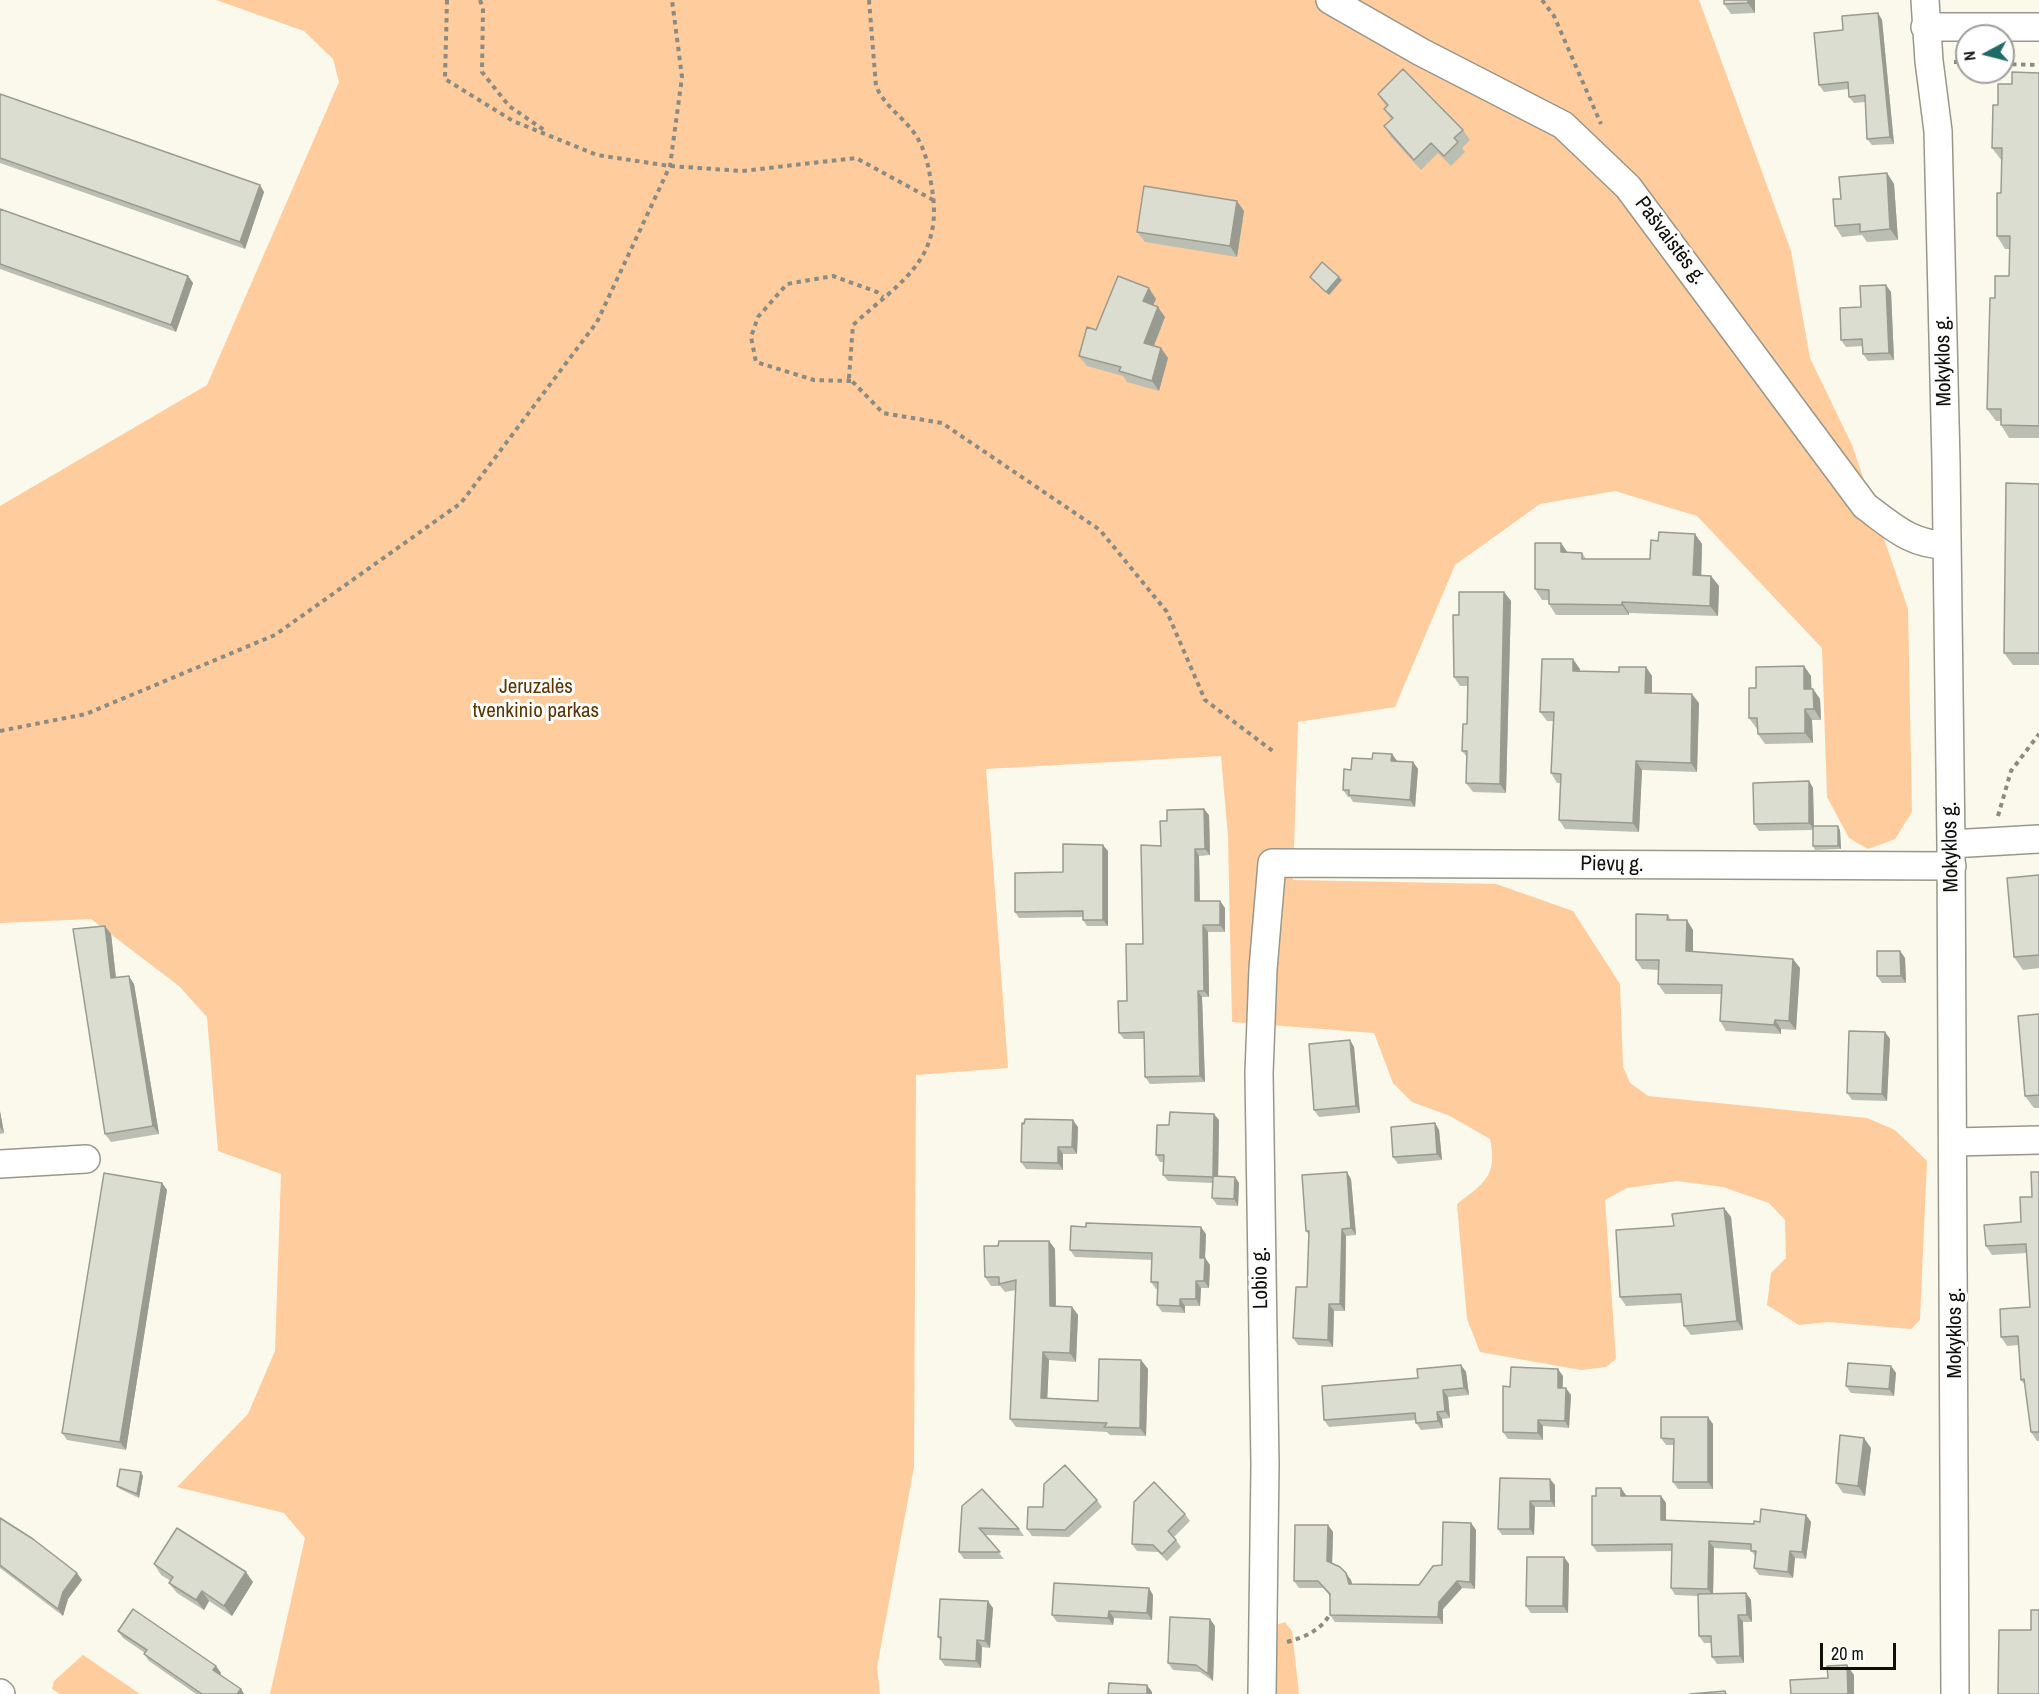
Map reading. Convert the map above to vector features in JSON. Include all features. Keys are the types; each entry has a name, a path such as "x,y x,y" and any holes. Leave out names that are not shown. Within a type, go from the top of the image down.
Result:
{"street":[{"name":"Pašvaistės g.","path":"1329,0 1421,52 1563,125 1628,187 1865,506 1900,532 1927,545 1947,545"},
{"name":"Mokyklos g.","path":"1925,0 1925,27 1938,131 1947,545 1952,855 1955,1694"},
{"path":"1925,27 2039,27"},
{"name":"Pievų g.","path":"1272,862 1952,855 2039,839"},
{"name":"Lobio g.","path":"1262,1694 1265,1458 1258,1074 1263,969 1272,862"},
{"path":"1953,1142 2039,1140"},
{"path":"0,1164 86,1159"}],"path":[{"path":"447,0 445,79 513,121 597,155 670,166 742,171 856,159 935,201"},
{"path":"480,0 483,8 482,72 509,106 550,135"},
{"path":"0,731 86,714 275,635 461,503 597,322 670,166 682,78 672,0"},
{"path":"869,0 876,86 881,99 912,129 922,145 935,201 928,249 919,265 853,325 849,378 883,413 942,423 1100,530 1167,612 1205,700 1274,752"},
{"path":"1542,0 1554,16 1605,134"},
{"path":"2015,63 2039,64"},
{"path":"851,381 814,380 756,362 751,337 758,317 787,284 833,276 877,291 884,297"},
{"path":"1995,826 2011,771 2039,734"},
{"path":"1262,1643 1288,1642 1306,1636 1323,1625 1330,1614"}],"green space":[{"name":"Jeruzalės tvenkinio parkas","path":"216,0 1699,0 1791,251 1810,358 1852,445 1908,609 1912,812 1895,839 1868,849 1849,838 1827,797 1822,648 1697,516 1615,491 1540,504 1455,565 1395,707 1298,722 1293,880 1496,884 1573,911 1620,984 1623,1067 1630,1083 1648,1096 1867,1118 1895,1130 1927,1161 1920,1320 1911,1329 1828,1322 1799,1325 1767,1305 1771,1273 1786,1258 1785,1220 1769,1203 1723,1187 1677,1181 1627,1188 1605,1200 1616,1359 1606,1367 1581,1370 1480,1352 1467,1319 1457,1204 1487,1177 1492,1162 1490,1139 1450,1116 1412,1102 1393,1083 1374,1033 1232,1022 1228,837 1221,756 986,769 1008,1068 916,1075 914,1467 877,1667 880,1694 270,1694 305,1538 284,1513 177,1487 248,1414 275,1351 281,1174 218,1151 207,1017 179,986 91,919 0,923 0,506 207,385 339,82 333,59 304,31"},
{"path":"1285,1622 1292,1631 1299,1694 1273,1694 1273,1626"},
{"path":"83,1655 140,1694 60,1694 52,1689 54,1681"}],"building":[{"path":"1724,0 1748,0 1748,3 1724,4"},
{"path":"1878,13 1890,137 1867,139 1865,95 1849,97 1848,82 1819,85 1814,33 1843,30 1842,16"},
{"path":"1403,69 1463,130 1454,138 1458,142 1444,156 1431,143 1414,160 1384,126 1393,118 1384,109 1388,105 1378,94"},
{"path":"2015,72 2039,73 2039,426 2001,425 2001,409 1987,409 1990,298 1995,298 1995,276 2009,276 2010,236 1997,236 1997,193 2001,193 2002,148 1992,148 1993,105 1998,105 1998,84 2015,84"},
{"path":"0,94 260,185 240,242 0,158"},
{"path":"1887,173 1890,229 1860,232 1860,224 1835,226 1833,199 1841,199 1839,177"},
{"path":"1144,186 1237,201 1230,246 1137,232"},
{"path":"0,209 188,276 171,325 0,264"},
{"path":"1322,262 1339,277 1326,292 1310,277"},
{"path":"1118,276 1149,288 1143,301 1158,307 1144,343 1161,348 1152,381 1119,371 1121,367 1079,356 1087,327 1096,330"},
{"path":"1886,285 1889,353 1863,354 1862,339 1841,340 1840,308 1861,307 1860,286"},
{"path":"2006,483 2039,484 2039,653 2004,653"},
{"path":"1659,532 1695,534 1693,575 1711,576 1710,606 1622,602 1622,605 1549,604 1549,590 1535,589 1535,543 1561,543 1561,552 1582,553 1582,559 1650,559 1651,540 1658,541"},
{"path":"1459,592 1504,592 1500,784 1466,783 1467,751 1462,751 1463,724 1467,724 1468,677 1454,677 1453,615 1459,615"},
{"path":"1542,659 1573,659 1573,671 1619,672 1619,667 1646,667 1645,693 1692,694 1691,763 1636,761 1633,823 1559,820 1561,774 1551,773 1554,712 1540,712"},
{"path":"1804,666 1804,689 1813,689 1814,709 1805,709 1805,733 1758,734 1757,718 1749,718 1749,688 1756,688 1756,667"},
{"path":"1373,753 1392,754 1391,761 1413,762 1410,800 1349,795 1349,790 1343,790 1344,769 1351,770 1352,758 1372,759"},
{"path":"1809,781 1809,823 1754,824 1753,783"},
{"path":"1204,809 1205,849 1195,849 1195,901 1220,901 1220,925 1203,925 1204,991 1198,991 1200,1076 1145,1077 1144,1032 1119,1033 1118,1001 1127,1001 1126,944 1143,944 1141,845 1161,846 1160,821 1167,821 1167,810"},
{"path":"1813,826 1838,826 1838,846 1813,846"},
{"path":"1063,844 1103,845 1103,920 1083,920 1083,911 1015,912 1015,873 1063,872"},
{"path":"2039,875 2039,955 2014,957 2007,878"},
{"path":"1636,914 1668,915 1667,920 1687,920 1686,951 1793,959 1789,1021 1775,1020 1774,1025 1720,1021 1722,985 1658,984 1659,960 1636,960"},
{"path":"105,926 111,978 129,976 153,1126 105,1134 73,929"},
{"path":"1877,951 1900,951 1901,976 1877,976"},
{"path":"2039,1014 2039,1095 2025,1096 2018,1016"},
{"path":"1849,1031 1885,1032 1882,1094 1847,1093"},
{"path":"1350,1040 1356,1106 1314,1110 1309,1044"},
{"path":"1170,1112 1214,1114 1213,1176 1235,1177 1234,1199 1212,1198 1213,1177 1163,1175 1164,1155 1156,1155 1157,1125 1169,1125"},
{"path":"1025,1119 1073,1120 1072,1147 1058,1147 1058,1163 1021,1162 1022,1123 1024,1124"},
{"path":"1435,1123 1437,1154 1393,1157 1391,1127"},
{"path":"1347,1172 1351,1228 1342,1229 1340,1304 1329,1304 1328,1340 1293,1338 1296,1287 1307,1287 1309,1231 1306,1231 1302,1175"},
{"path":"2031,1172 2039,1172 2039,1432 2031,1432 2024,1379 2021,1380 2018,1336 2001,1337 2000,1309 2030,1307 2026,1244 1986,1246 1984,1225 2021,1222 2020,1197 2032,1197"},
{"path":"104,1173 162,1183 120,1442 62,1433"},
{"path":"1724,1208 1737,1321 1684,1326 1681,1294 1620,1297 1616,1230 1674,1226 1672,1214"},
{"path":"1086,1223 1201,1227 1200,1258 1205,1258 1204,1281 1196,1281 1196,1299 1180,1299 1180,1306 1157,1305 1158,1282 1151,1282 1152,1253 1070,1250 1071,1226 1086,1227"},
{"path":"999,1241 1049,1241 1050,1306 1072,1307 1070,1353 1043,1352 1041,1398 1098,1401 1099,1359 1141,1360 1140,1428 1104,1427 1107,1423 1010,1419 1016,1280 999,1284 999,1277 985,1277 984,1246 998,1246"},
{"path":"1848,1363 1891,1366 1889,1389 1846,1386"},
{"path":"1461,1365 1464,1388 1443,1390 1445,1411 1437,1412 1438,1421 1416,1423 1415,1413 1324,1420 1322,1386 1418,1378 1417,1369"},
{"path":"1511,1367 1558,1369 1558,1388 1566,1388 1565,1421 1538,1420 1538,1433 1503,1432 1503,1386 1510,1387"},
{"path":"1661,1417 1708,1417 1708,1482 1673,1482 1674,1439 1661,1438"},
{"path":"1840,1435 1864,1438 1858,1486 1836,1483"},
{"path":"1065,1465 1097,1500 1065,1530 1027,1529 1028,1507 1043,1507 1044,1484"},
{"path":"120,1469 141,1472 137,1494 117,1486"},
{"path":"1500,1478 1550,1479 1551,1501 1530,1501 1530,1529 1498,1529"},
{"path":"1154,1482 1185,1514 1168,1531 1176,1540 1162,1554 1153,1545 1132,1544 1134,1502"},
{"path":"1596,1488 1621,1488 1621,1496 1661,1496 1661,1520 1754,1524 1754,1521 1760,1522 1761,1509 1806,1515 1802,1552 1790,1551 1788,1572 1754,1568 1756,1551 1751,1551 1751,1544 1709,1541 1708,1589 1671,1588 1672,1544 1592,1545 1592,1496 1596,1496"},
{"path":"982,1489 1019,1529 979,1528 1000,1552 959,1552 962,1506"},
{"path":"0,1518 33,1539 77,1573 63,1592 58,1609 0,1565"},
{"path":"1443,1522 1471,1523 1470,1582 1457,1581 1439,1602 1438,1617 1330,1615 1330,1594 1318,1581 1294,1581 1295,1525 1328,1525 1327,1561 1340,1567 1346,1573 1349,1584 1419,1585 1433,1566 1442,1565"},
{"path":"177,1528 246,1572 224,1606 202,1591 196,1600 169,1583 173,1577 154,1564"},
{"path":"1527,1557 1564,1557 1563,1606 1526,1606"},
{"path":"1054,1583 1149,1588 1147,1613 1109,1611 1108,1618 1052,1615"},
{"path":"1746,1593 1747,1615 1738,1615 1740,1656 1712,1657 1711,1636 1699,1636 1698,1594"},
{"path":"940,1599 988,1601 985,1641 977,1640 976,1661 940,1659 941,1637 938,1637"},
{"path":"133,1609 216,1666 213,1670 241,1689 237,1694 202,1694 144,1654 147,1650 118,1631"},
{"path":"2031,1610 2039,1610 2039,1694 1998,1694 1999,1630 2031,1630"},
{"path":"1170,1617 1210,1619 1208,1674 1196,1665 1168,1663"},
{"path":"1847,1665 1848,1694 1791,1694 1790,1680 1828,1678 1827,1666"},
{"path":"1109,1683 1147,1685 1147,1694 1108,1694"},
{"path":"1725,1691 1726,1694 1690,1694"}]}
